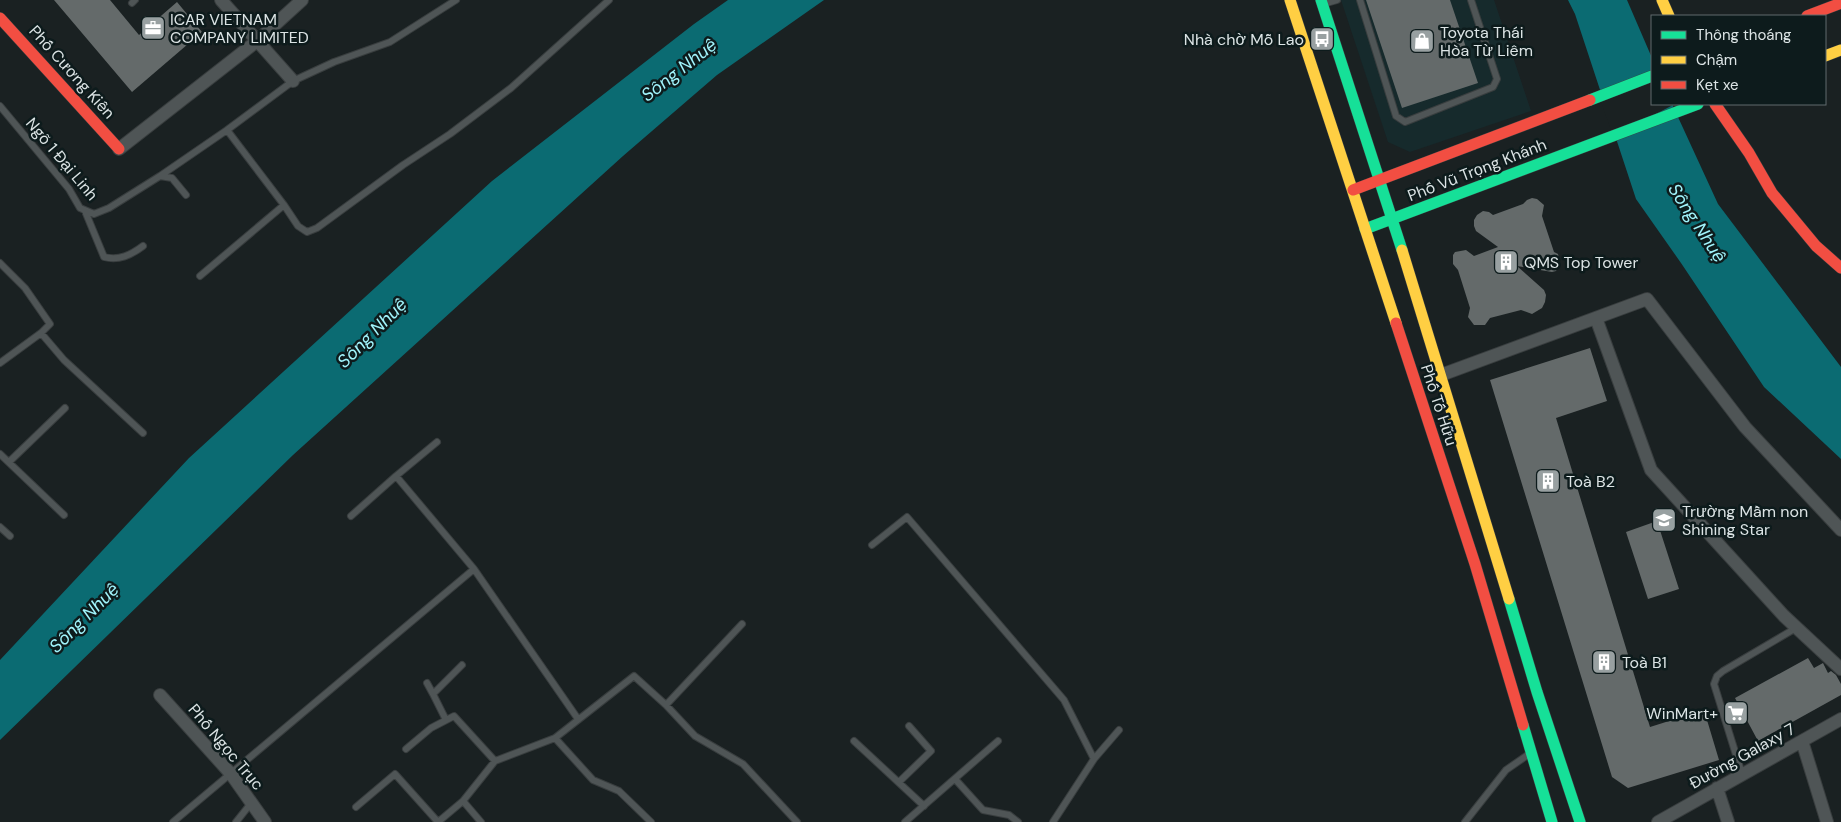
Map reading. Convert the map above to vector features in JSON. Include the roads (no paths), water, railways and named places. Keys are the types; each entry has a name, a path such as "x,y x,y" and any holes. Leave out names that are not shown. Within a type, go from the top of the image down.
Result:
{"main road":[{"name":"Phố Tố Hữu","path":"1290,0 1475,564 1552,822"},
{"path":"1662,0 1669,15"},
{"name":"Phố Tố Hữu","path":"1321,2 1393,219 1412,286 1474,478 1537,692 1580,822"},
{"path":"1810,15 1841,3"},
{"name":"Phố Cương Kiên","path":"0,18 119,149"},
{"path":"1826,56 1841,50"},
{"name":"Phố Vũ Trọng Khánh","path":"1353,190 1651,76"},
{"name":"Phố Vũ Trọng Khánh","path":"1365,228 1695,105"},
{"path":"1716,105 1749,153 1772,193 1816,246 1841,268"},
{"path":"1450,488 1474,478"}],"street":[{"path":"221,0 293,82"},
{"path":"119,149 257,41 302,0"},
{"path":"1441,375 1647,299 1745,427 1841,530"},
{"path":"1596,318 1651,470 1796,628 1841,669"},
{"name":"Phố Ngọc Trục","path":"160,695 231,774 264,822"},
{"name":"Đường Galaxy 7","path":"1658,822 1841,719"},
{"path":"1802,741 1827,822"},
{"path":"1717,788 1728,822"}],"lane":[{"name":"Ngõ 1 Đại Linh","path":"0,106 69,189 80,208 94,214 109,208 160,176 293,82 334,62 390,42 456,0"},
{"path":"227,130 298,226 307,232 317,228 450,134 510,88 609,0"},
{"path":"1321,2 1337,0"},
{"path":"1360,0 1396,116 1404,122 1493,87 1497,79 1471,0"},
{"path":"160,176 172,178 186,195"},
{"path":"200,276 284,205"},
{"path":"85,211 104,257 114,260 132,254 143,246"},
{"path":"0,263 25,288 50,324 41,333 0,363"},
{"path":"41,333 64,360 143,433"},
{"path":"9,462 65,408"},
{"path":"351,516 437,442"},
{"path":"0,454 64,515"},
{"path":"396,476 474,569 578,719"},
{"path":"872,545 907,517 1064,700 1094,759"},
{"path":"0,527 10,536"},
{"path":"173,822 474,569"},
{"path":"666,705 742,624"},
{"path":"1742,774 1714,684 1715,680 1724,671 1796,628"},
{"path":"433,694 462,665"},
{"path":"356,806 395,774 438,822 463,801 495,761 555,738 634,676 666,705 695,736 743,764 797,822"},
{"path":"427,684 446,720"},
{"path":"406,749 431,728 454,716 495,761"},
{"path":"899,782 931,751 909,726"},
{"path":"1053,822 1094,759 1119,730"},
{"path":"555,738 593,780 619,791 651,822"},
{"path":"854,741 924,806"},
{"path":"905,822 998,741"},
{"path":"1466,822 1506,770 1531,753"},
{"path":"955,779 983,810 1008,815 1018,822"},
{"path":"463,801 481,822"},
{"path":"236,822 252,802"}],"water":[{"name":"Sông Nhuệ","path":"728,0 824,0 717,75 623,156 293,455 0,740 0,660 189,458 492,181 694,24"},
{"name":"Sông Nhuệ","path":"1568,0 1627,0 1651,56 1651,105 1672,105 1718,204 1841,367 1841,459 1764,387 1636,199 1575,14"}],"place":[{"name":"ICAR VIETNAM COMPANY LIMITED","path":"153,28"},
{"name":"Nhà chờ Mỗ Lao","path":"1322,39"},
{"name":"Toyota Thái Hòa Từ Liêm","path":"1422,41"},
{"name":"QMS Top Tower","path":"1506,262"},
{"name":"Toà B2","path":"1548,481"},
{"name":"Trường Mầm non Shining Star","path":"1664,520"},
{"name":"Toà B1","path":"1604,662"},
{"name":"WinMart+","path":"1736,713"}]}
